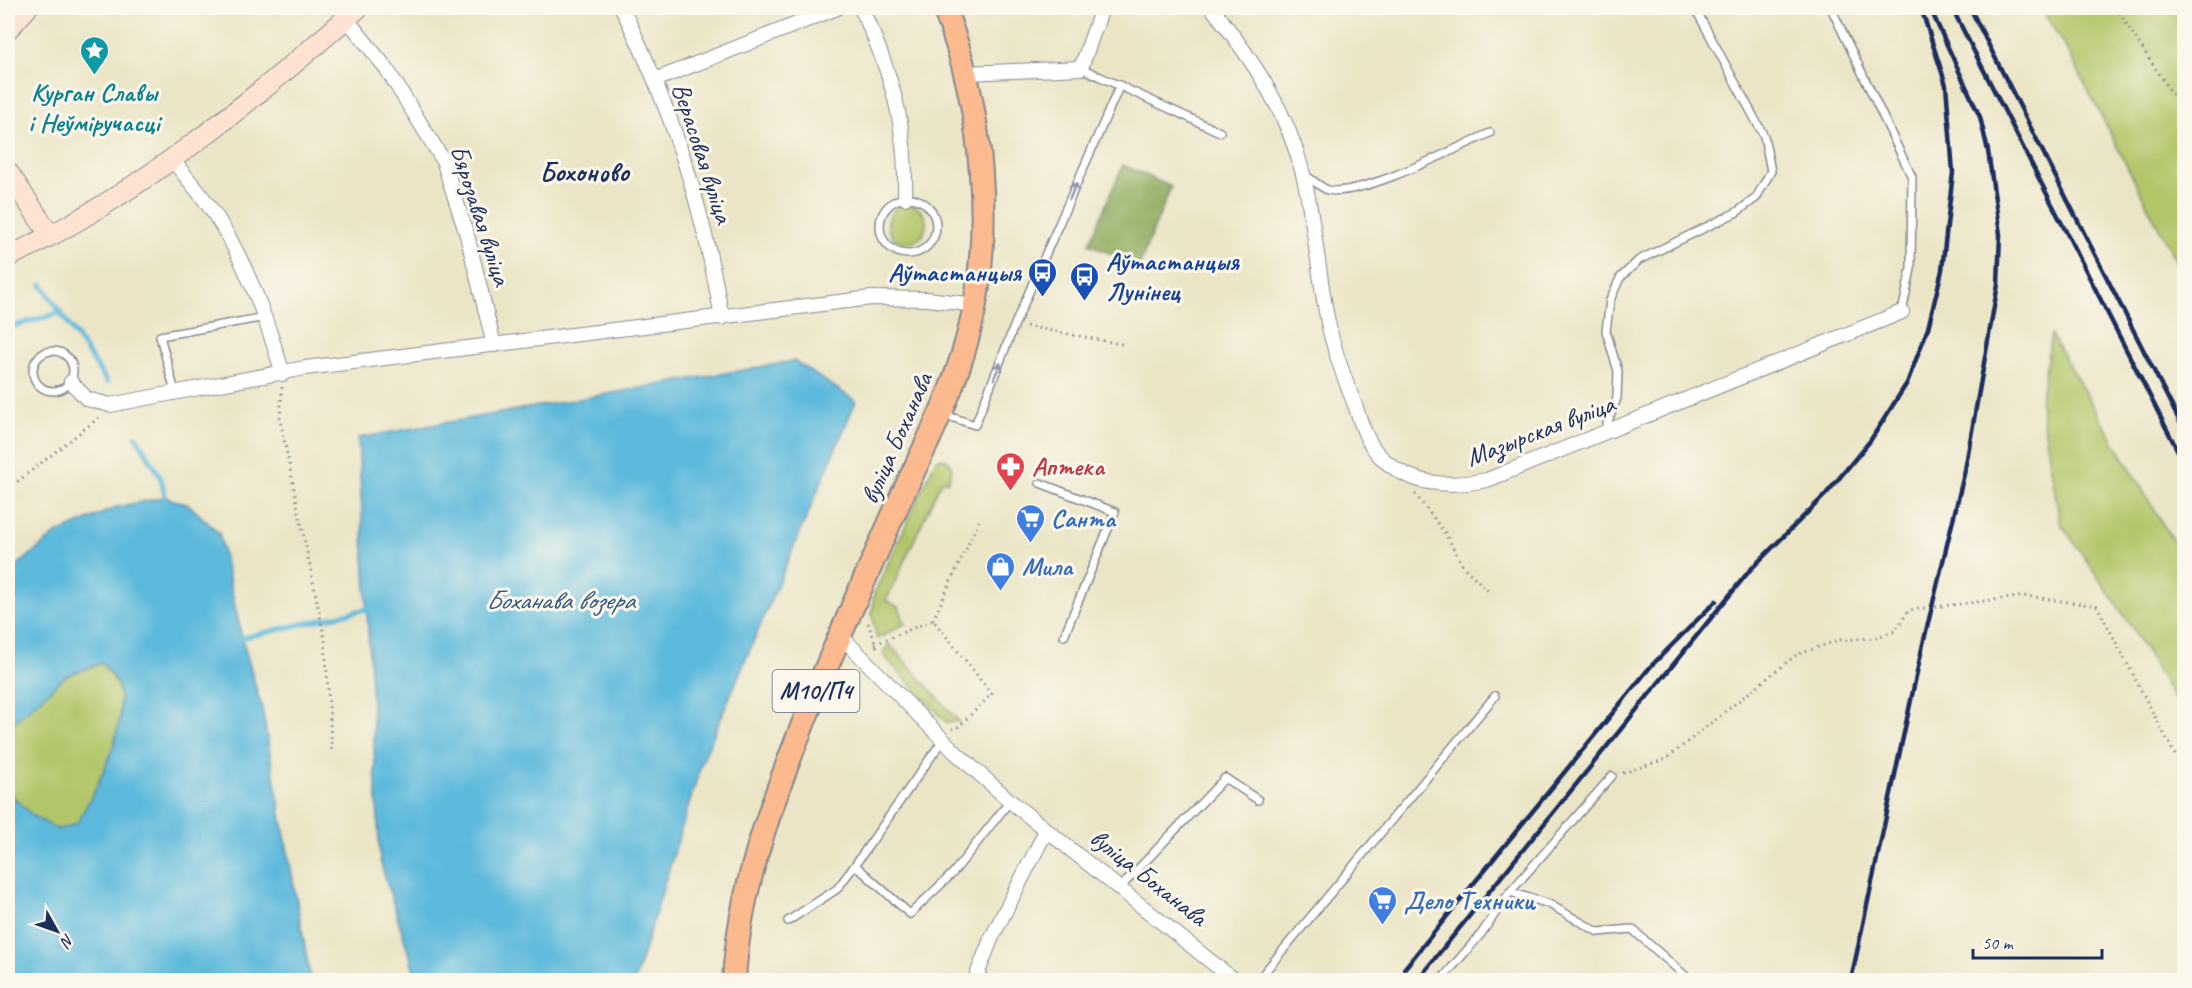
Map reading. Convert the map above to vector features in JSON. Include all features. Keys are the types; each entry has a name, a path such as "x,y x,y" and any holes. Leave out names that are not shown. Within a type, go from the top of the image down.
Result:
{"main road":[{"name":"М10/П4","path":"944,8 967,73"},
{"name":"вуліца Боханава","path":"734,981 738,931 768,810 839,634 940,414 968,337 975,304 981,243 981,196 978,148 967,73"}],"street":[{"path":"8,29 27,8"},
{"name":"Верасовая вуліца","path":"622,8 655,80 683,150 703,223 722,318"},
{"path":"655,80 837,8"},
{"path":"861,8 884,56 895,96 906,164 905,198"},
{"path":"967,73 1081,68 1102,8"},
{"name":"Мазырская вуліца","path":"1212,8 1242,46 1273,94 1303,173 1328,322 1338,360 1367,436 1380,457 1422,482 1445,485 1487,480 1532,465 1604,432 1902,312"},
{"path":"8,257 138,183 172,159 352,13"},
{"name":"Бярозавая вуліца","path":"352,13 443,160 467,235 494,345"},
{"path":"172,159 210,207 241,261 266,317 283,374"},
{"path":"8,172 50,234"},
{"path":"71,382 87,399 110,405 305,368 871,298 928,299 975,304"},
{"name":"вуліца Боханава","path":"839,634 946,735 1010,801 1234,981"},
{"path":"975,981 991,939 1046,831"}],"lane":[{"path":"1604,432 1617,398 1618,371 1606,331 1610,300 1620,278 1639,260 1737,212 1756,198 1771,171 1764,136 1695,8"},
{"path":"1831,8 1912,177 1911,269 1902,312"},
{"path":"1081,68 1220,132"},
{"path":"940,414 975,425 1016,324 1120,85"},
{"path":"1303,173 1328,190 1347,190 1369,185 1490,132"},
{"path":"905,198 913,198 928,206 933,214 936,230 926,247 907,254 890,247 884,240 880,227 882,215 888,207 905,198"},
{"path":"175,392 160,336 266,317"},
{"path":"46,351 63,352 73,365 71,382 58,391 42,388 33,375 35,361 46,351"},
{"path":"1040,483 1115,512 1064,636"},
{"path":"1258,981 1495,696"},
{"path":"788,921 837,889 946,735"},
{"path":"1441,981 1481,934 1510,892 1612,776"},
{"path":"1118,890 1225,778 1258,800"},
{"path":"855,865 910,914 953,873 1010,801"},
{"path":"1510,892 1549,904 1598,932 1632,929 1690,981"}],"path":[{"path":"2116,8 2184,112"},
{"path":"1016,324 1126,345"},
{"path":"283,374 280,419 320,607 325,641 332,754"},
{"path":"8,489 96,422 110,405"},
{"path":"1402,472 1418,499 1445,533 1463,566 1490,592"},
{"path":"875,644 933,620 979,521"},
{"path":"1612,776 1666,759 1796,655 1839,640 1874,638 1895,631 1909,610 2027,596 2097,606 2184,772"},
{"path":"867,617 881,659"},
{"path":"933,620 992,694 958,728 946,735"}],"green space":[{"path":"2041,8 2184,8 2184,277 2069,53"},
{"path":"1123,165 1171,187 1139,266 1089,244"},
{"path":"907,205 921,210 926,224 921,238 907,243 893,238 888,224 893,210"},
{"path":"2051,335 2184,560 2184,715 2128,621 2060,522 2040,403"},
{"path":"943,458 950,463 951,475 947,482 942,480 886,601 899,607 905,624 877,639 872,615 874,594 936,460"},
{"path":"889,644 959,721 946,722 884,656 884,651"},
{"path":"102,663 116,682 120,698 120,716 116,735 94,793 77,824 59,830 34,817 8,792 8,727 66,676"}],"water":[{"name":"Боханава возера","path":"794,361 856,401 702,762 635,980 417,980 380,861 358,438"},
{"path":"165,497 189,505 219,533 242,638 262,709 311,980 8,980 8,792 34,817 59,830 77,823 94,793 117,735 120,698 116,682 102,663 66,676 8,727 8,573 56,534 117,507"}],"waterway":[{"path":"42,285 107,382"},
{"path":"8,328 62,312"},
{"path":"136,436 161,478 165,497"},
{"path":"242,638 367,609"}],"railway":[{"path":"1419,978 1750,570 1826,494 1870,441 1907,383 1928,328 1942,270 1953,172 1946,85 1921,8"},
{"path":"1851,980 1923,644 1965,470 1998,284 2000,234 1988,151 1980,117 1930,8"},
{"path":"1952,8 2184,463"},
{"path":"1970,8 2184,430"},
{"path":"1404,969 1651,666 1716,601"}],"place":[{"name":"Курган Славы і Неўміручасці","path":"94,76"},
{"name":"Аўтастанцыя","path":"1042,298"},
{"name":"Аўтастанцыя Лунінец","path":"1085,302"},
{"name":"Аптека","path":"1011,492"},
{"name":"Санта","path":"1030,544"},
{"name":"Мила","path":"1001,592"},
{"name":"Дело Техники","path":"1383,926"}],"district":[{"name":"Бохоново","path":"584,171"}]}
